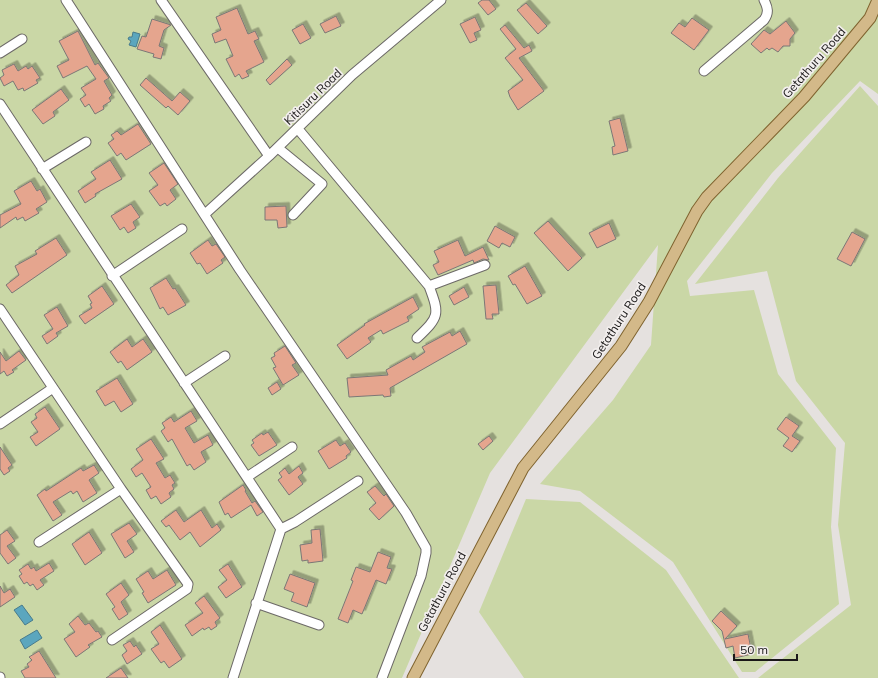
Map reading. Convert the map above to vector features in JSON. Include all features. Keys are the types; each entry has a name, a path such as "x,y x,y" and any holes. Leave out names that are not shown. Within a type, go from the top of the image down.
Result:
{"main road":[{"name":"Getathuru Road","path":"413,678 523,468 621,346 649,302 697,211 708,197 804,96 870,18 878,0"}],"street":[{"path":"66,0 281,332 406,513 426,548 421,576 382,678"},
{"path":"161,0 269,156"},
{"name":"Kitisuru Road","path":"205,214 278,148 352,75 441,0"},
{"path":"704,72 764,20 768,14 764,0"},
{"path":"0,53 22,39"},
{"path":"0,104 4,117 42,169 281,529"},
{"path":"298,129 429,286 436,305 434,322 417,338"},
{"path":"42,169 86,142"},
{"path":"278,148 322,184 292,215"},
{"path":"112,276 182,229"},
{"path":"429,286 485,265"},
{"path":"0,309 121,489 188,584 187,589 112,640"},
{"path":"184,383 225,356"},
{"path":"0,424 52,388"},
{"path":"247,477 292,447"},
{"path":"233,678 281,529 295,522 358,481"},
{"path":"39,542 121,489"},
{"path":"256,603 319,626"}],"green space":[{"path":"0,0 878,0 878,94 860,81 772,173 687,281 690,296 754,290 778,374 836,448 831,527 839,604 755,672 742,672 673,562 580,491 540,484 613,400 651,345 658,245 490,473 402,678 0,678"},
{"path":"860,86 878,106 878,678 758,678 851,605 838,525 845,443 796,381 767,271 695,284 778,178"},
{"path":"526,499 580,502 666,570 739,678 524,678 479,612"}],"water":[{"path":"133,32 140,34 136,47 129,45 131,41 128,39 129,37 132,37"},
{"path":"22,605 33,620 25,625 14,610"},
{"path":"37,630 42,638 25,649 20,640"}],"building":[{"path":"482,0 489,0 496,9 488,15 478,3"},
{"path":"526,3 547,26 538,34 517,10"},
{"path":"237,8 248,34 255,31 259,39 254,41 264,62 246,71 249,76 242,79 239,74 235,77 226,59 233,56 226,39 215,43 212,34 221,30 216,17"},
{"path":"336,16 341,26 325,33 320,24"},
{"path":"475,17 481,30 474,33 477,40 470,43 460,24"},
{"path":"692,18 709,30 694,50 671,33 679,23 685,27"},
{"path":"152,19 171,25 164,30 159,46 164,48 161,59 153,57 154,54 137,49 142,36 146,37"},
{"path":"786,21 795,33 790,39 790,46 783,46 778,52 772,48 769,50 767,48 761,53 751,44 764,30 770,34"},
{"path":"303,24 311,38 300,44 292,30"},
{"path":"505,25 524,48 529,45 532,51 519,58 544,91 518,110 508,91 523,80 505,58 516,49 500,29"},
{"path":"78,31 95,65 98,63 109,78 104,81 112,95 109,98 111,101 103,106 104,109 95,114 89,104 85,107 80,99 86,95 81,88 96,79 87,66 63,78 57,66 69,60 59,41"},
{"path":"287,59 292,65 270,85 266,80"},
{"path":"14,64 18,71 26,66 28,69 32,66 40,78 36,80 38,83 24,91 23,88 18,90 13,81 4,86 0,78 4,75 2,70"},
{"path":"146,78 172,101 180,92 190,101 178,115 168,106 166,108 140,85"},
{"path":"61,89 69,100 53,112 55,116 43,124 32,110"},
{"path":"620,118 628,151 613,155 612,147 615,146 609,121"},
{"path":"138,124 151,144 126,160 121,153 117,156 108,143 114,139 111,135 117,131 121,135"},
{"path":"110,160 122,179 95,194 96,196 85,203 78,191 96,179 91,172"},
{"path":"164,163 178,184 170,190 176,199 167,206 165,203 160,206 149,191 158,185 149,173"},
{"path":"31,181 37,191 40,189 47,202 36,209 39,213 25,221 23,217 17,220 16,217 0,228 0,215 21,204 14,191"},
{"path":"131,204 140,217 133,222 136,228 128,233 124,227 120,230 111,216"},
{"path":"286,206 287,227 278,228 277,220 265,220 265,207"},
{"path":"548,221 582,258 568,271 534,233"},
{"path":"609,223 616,239 597,248 589,233"},
{"path":"495,226 515,237 510,247 502,243 499,248 487,241"},
{"path":"852,232 865,239 851,266 837,259"},
{"path":"56,238 67,255 12,293 6,285 19,275 15,266 37,254 35,251"},
{"path":"208,240 212,246 216,244 225,257 221,260 223,263 207,274 200,263 197,264 190,253"},
{"path":"458,240 465,256 483,247 489,260 483,259 474,263 473,260 438,275 433,265 439,262 434,251"},
{"path":"525,266 542,296 527,304 515,284 513,285 508,276"},
{"path":"166,278 173,289 175,288 186,305 168,315 163,307 160,309 150,288"},
{"path":"496,285 499,314 492,314 493,319 486,319 483,286"},
{"path":"102,286 114,304 85,324 79,316 92,308 90,304 92,303 88,296"},
{"path":"464,287 469,297 454,305 449,296"},
{"path":"413,297 419,309 407,317 409,321 383,334 381,330 368,338 371,342 347,359 337,345 365,325 364,324"},
{"path":"57,307 68,326 56,333 58,336 47,344 42,336 53,329 44,315"},
{"path":"460,331 467,344 390,388 391,396 349,397 347,378 388,375 386,370 411,356 413,360 425,352 422,347 450,332 452,336"},
{"path":"127,339 132,347 143,339 152,352 127,370 121,361 118,363 110,352"},
{"path":"285,346 296,363 292,365 299,375 283,385 273,368 276,367 271,358 275,356 274,353"},
{"path":"19,351 26,360 12,370 14,372 7,376 4,371 0,374 0,352 6,361"},
{"path":"117,378 133,404 121,412 114,401 105,406 96,391"},
{"path":"277,382 281,389 272,395 268,388"},
{"path":"45,407 60,429 36,446 30,437 38,432 31,422 37,418 35,414"},
{"path":"191,411 197,421 185,428 194,443 208,435 213,445 201,452 206,462 194,470 190,464 187,466 172,439 168,442 161,431 165,428 162,423 171,417 174,422"},
{"path":"786,417 799,426 792,436 800,441 792,452 783,446 789,438 777,429"},
{"path":"268,432 277,445 259,456 251,445 254,443 252,440 262,433 263,435"},
{"path":"489,436 493,441 483,450 478,444"},
{"path":"151,439 164,459 156,463 165,478 170,475 175,483 172,485 174,489 169,493 171,497 161,504 156,496 151,499 146,490 151,487 142,473 136,477 131,469 143,460 136,449"},
{"path":"336,440 340,446 345,443 351,452 346,456 347,458 329,469 318,451"},
{"path":"0,447 12,465 8,468 10,471 4,475 0,469"},
{"path":"94,465 99,473 89,480 97,493 83,502 77,491 73,494 71,491 53,502 62,515 53,521 37,495 45,489 46,491 81,468 83,471"},
{"path":"299,466 303,473 298,477 303,484 289,495 278,480 282,477 279,473 285,468 289,474"},
{"path":"243,485 252,503 255,501 263,512 257,516 251,505 231,518 228,513 225,515 219,502"},
{"path":"375,486 384,496 386,494 394,506 379,520 369,509 376,503 367,492"},
{"path":"176,510 184,522 201,510 212,528 217,524 221,530 200,547 190,532 180,540 169,525 166,527 161,521"},
{"path":"129,523 137,534 127,541 134,552 125,558 111,534"},
{"path":"320,529 323,561 308,563 308,560 302,561 300,545 312,543 311,530"},
{"path":"7,530 15,541 7,546 16,558 8,564 0,553 0,535"},
{"path":"89,532 102,553 85,565 72,544"},
{"path":"378,552 391,557 387,568 392,569 386,584 376,580 362,614 353,610 348,623 338,619 353,581 351,580 356,567 370,572"},
{"path":"49,563 54,571 40,580 44,585 37,590 33,584 30,586 27,582 24,584 19,576 22,574 19,570 28,564 31,569 34,567 36,571"},
{"path":"228,564 242,587 226,598 218,587 227,580 219,570"},
{"path":"167,570 176,585 148,603 142,593 144,592 136,579 148,571 153,579"},
{"path":"290,574 315,583 307,607 291,601 294,593 284,589"},
{"path":"121,583 129,595 121,602 128,614 119,620 112,609 115,607 106,594"},
{"path":"0,586 4,593 10,589 15,597 0,607"},
{"path":"204,596 220,618 215,622 217,626 211,630 209,627 204,630 203,628 192,636 185,625 203,613 195,603"},
{"path":"721,611 737,626 725,639 748,634 752,654 735,658 733,646 726,648 722,631 712,621"},
{"path":"78,616 85,625 89,623 102,637 88,645 90,647 76,657 64,639 75,632 69,624"},
{"path":"160,625 182,659 169,668 164,661 161,663 151,649 159,644 151,632"},
{"path":"130,641 134,647 136,645 142,654 127,664 122,655 127,651 123,645"},
{"path":"39,651 56,678 25,678 21,671 29,667 27,664 32,660 29,657"},
{"path":"121,668 128,678 106,678"}]}
